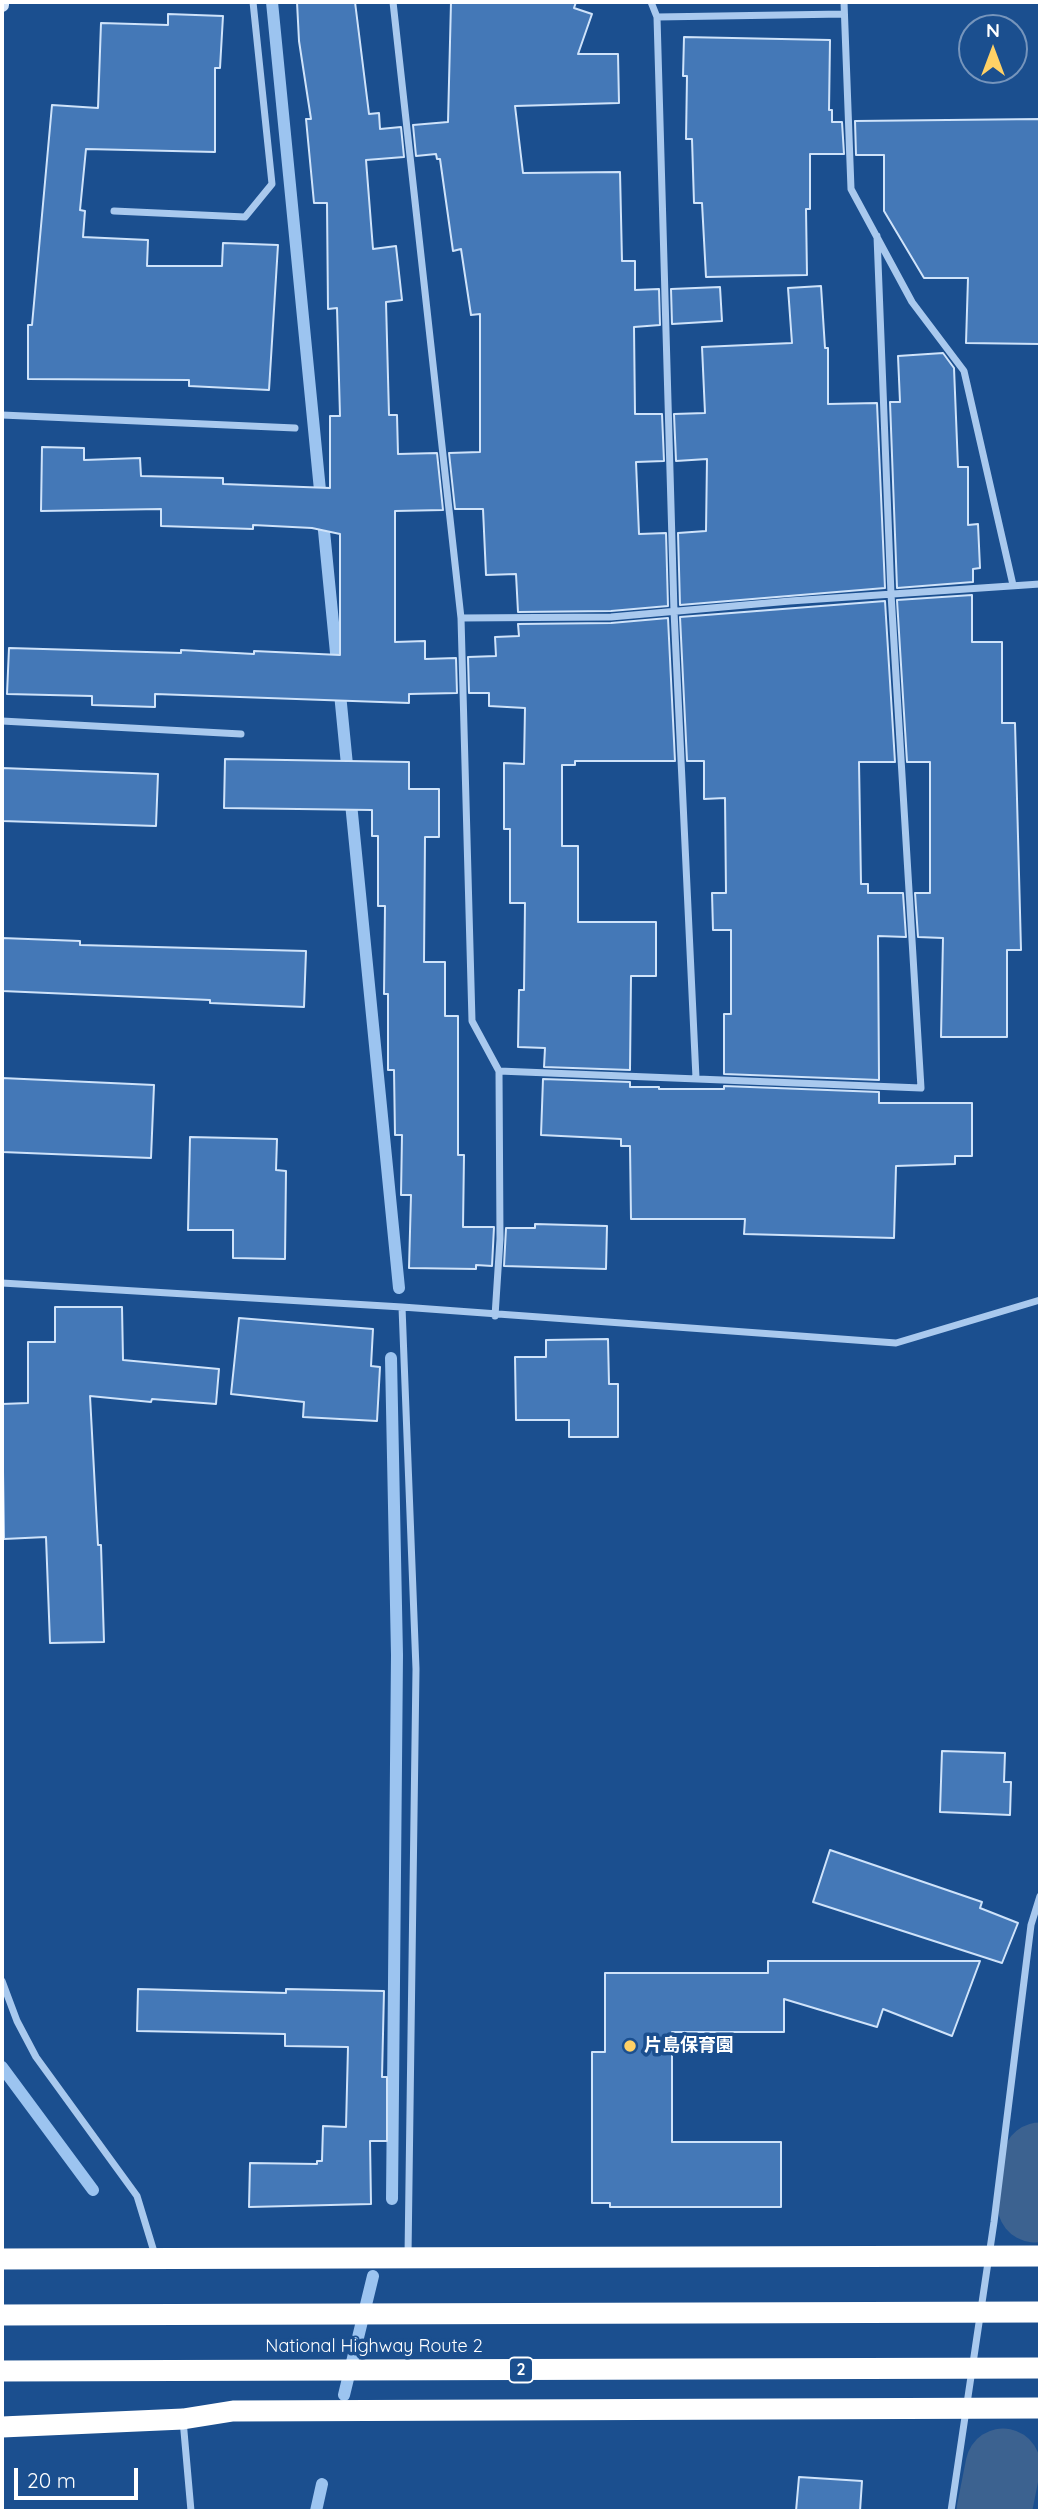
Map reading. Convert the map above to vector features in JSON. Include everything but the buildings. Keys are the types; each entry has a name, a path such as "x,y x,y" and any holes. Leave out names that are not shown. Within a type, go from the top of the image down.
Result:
{"highway":[{"path":"2,2259 1040,2256"},
{"name":"National Highway Route 2","path":"2,2315 1040,2312"},
{"name":"National Highway Route 2","path":"2,2371 1040,2368"},
{"path":"2,2427 183,2420 233,2411 1040,2408"}],"street":[{"path":"114,211 245,217 272,184 253,2"},
{"path":"393,2 461,618 472,1021 499,1072 500,1239 495,1316"},
{"path":"651,2 657,17 674,611 695,1078"},
{"path":"844,2 852,189 912,302 964,371 1013,585"},
{"path":"657,17 844,15"},
{"path":"499,1072 921,1088 891,594 877,236"},
{"path":"2,415 295,428"},
{"path":"461,618 611,617 1040,584"},
{"path":"2,722 241,734"},
{"path":"2,1283 402,1307 495,1316 896,1343 1040,1300"},
{"path":"402,1307 416,1670 408,2259"},
{"path":"951,2511 989,2256 1031,1925 1040,1896"},
{"path":"2,1980 17,2021 36,2057 137,2196 156,2260"},
{"path":"183,2420 191,2511"}],"waterway":[{"path":"272,2 348,775"},
{"path":"350,793 399,1288"},
{"path":"391,1358 397,1655 392,2199"},
{"path":"2,2067 93,2190"},
{"path":"1035,2205 1040,2160"},
{"path":"344,2395 373,2276"},
{"path":"994,2511 1003,2466"},
{"path":"316,2511 322,2484"}],"place":[{"name":"片島保育園","path":"630,2046"}]}
